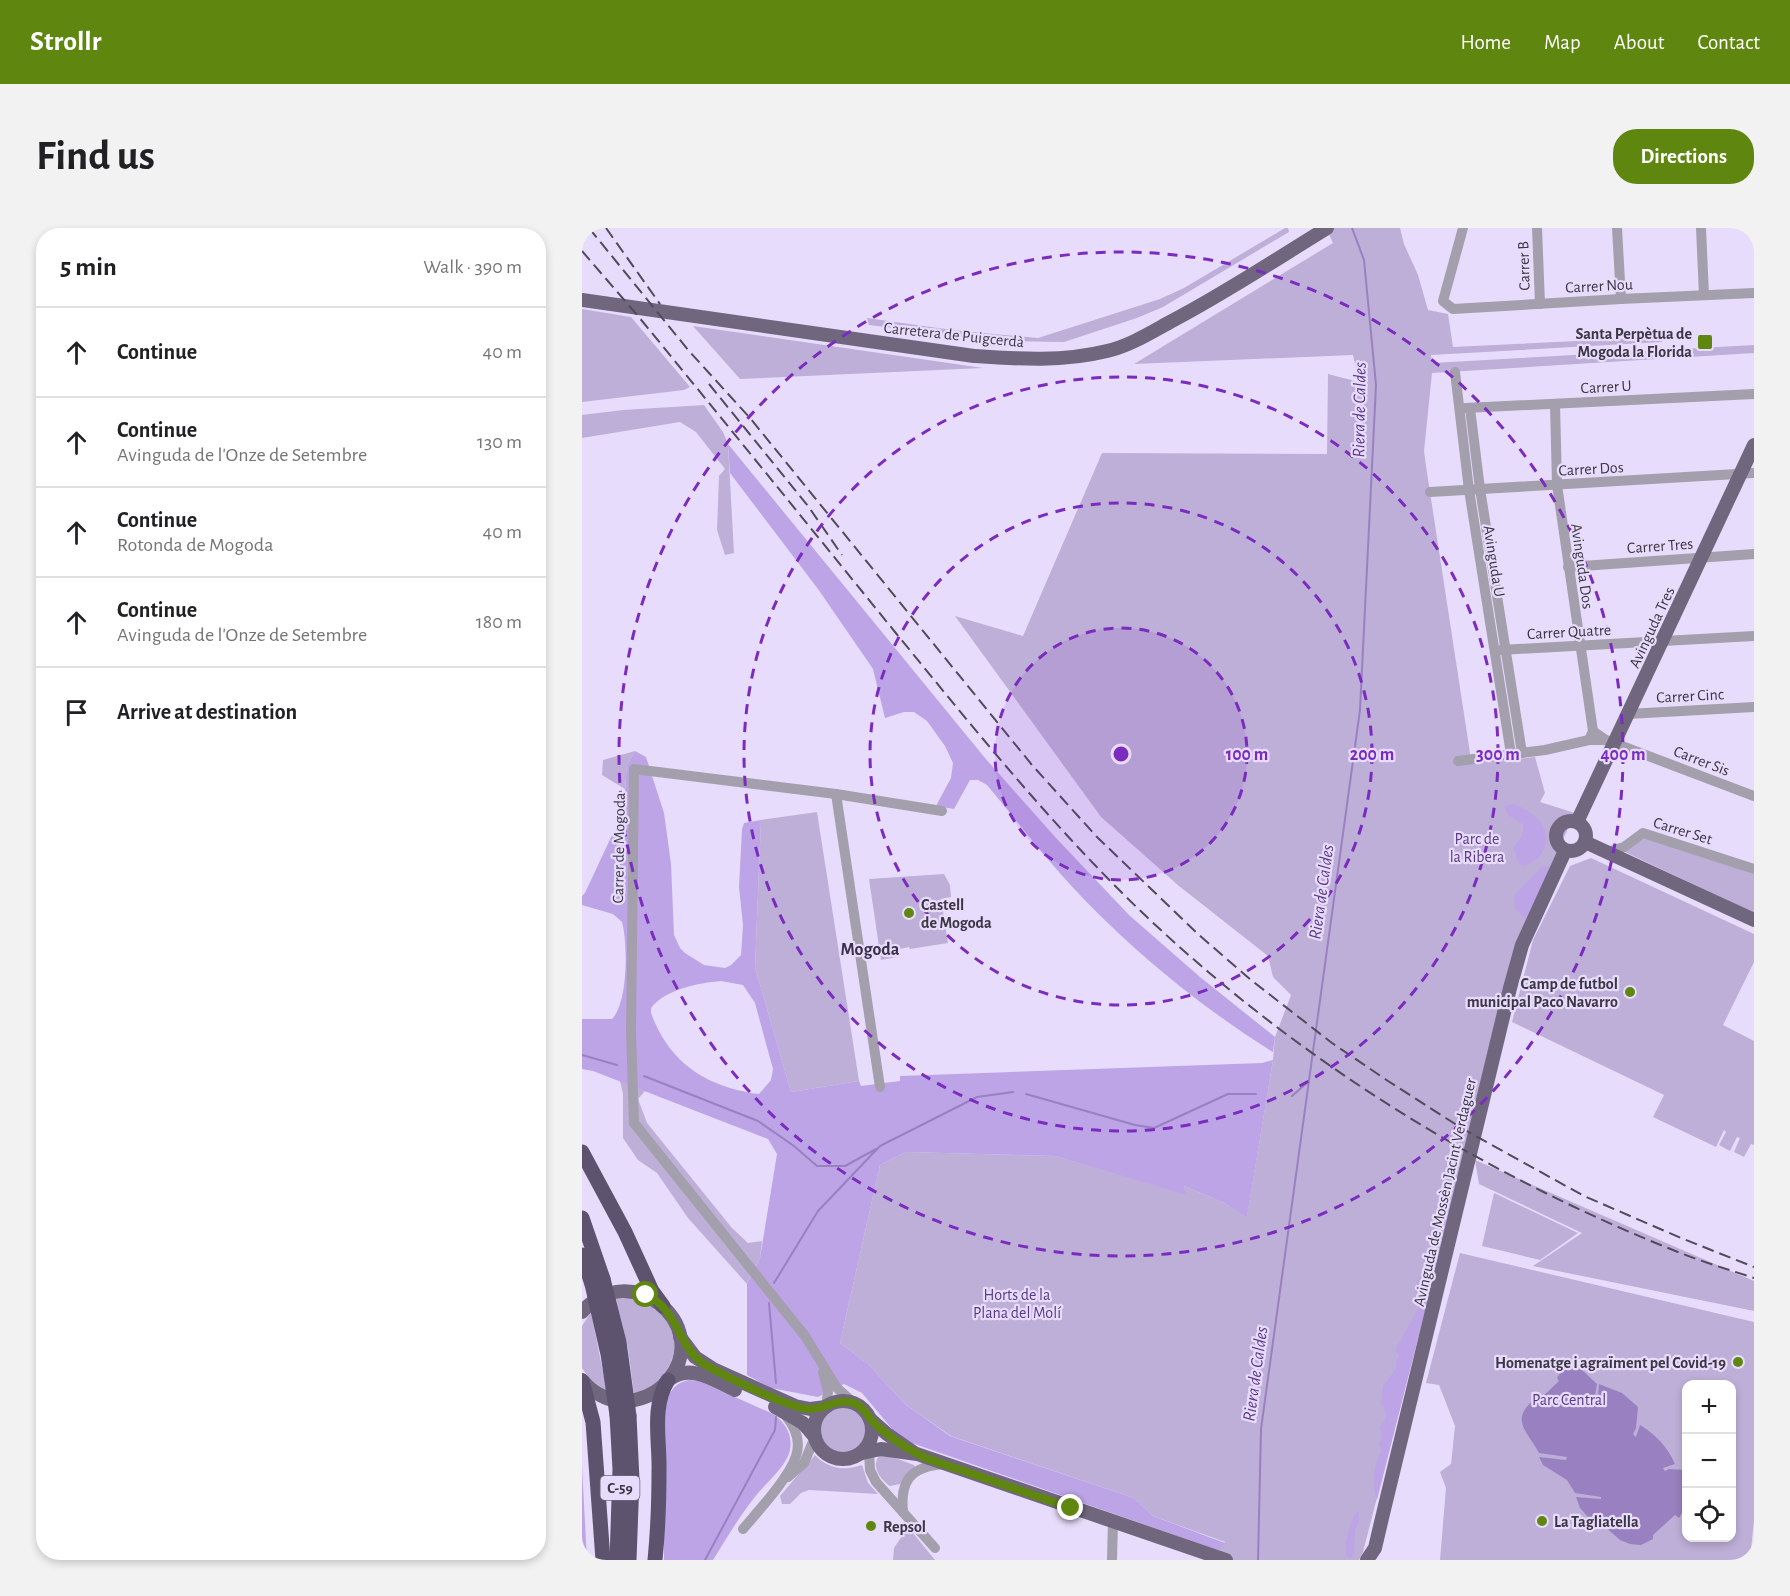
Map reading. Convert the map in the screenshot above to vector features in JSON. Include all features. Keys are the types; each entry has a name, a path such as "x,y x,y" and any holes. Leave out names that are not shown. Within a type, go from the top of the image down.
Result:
{"highway":[{"path":"582,1152 625,1232 652,1291 663,1306"},
{"name":"C-59","path":"582,1218 597,1282 619,1342 623,1416 632,1480 629,1560"},
{"name":"C-59","path":"582,1254 597,1282"},
{"path":"582,1380 590,1404 596,1446 603,1560"},
{"path":"655,1560 659,1497 658,1405 662,1390 668,1380"},
{"name":"C-59","path":"616,1560 623,1416"}],"main road":[{"name":"Carretera de Puigcerdà","path":"582,300 975,356 1067,359 1109,351 1144,336 1195,309 1328,228"},
{"name":"Avinguda Tres","path":"1577,822 1610,741 1628,714 1701,558 1747,474 1754,445"},
{"path":"1568,821 1577,822 1586,831 1585,842 1577,851 1565,851 1557,845 1555,835 1559,826 1568,821"},
{"path":"1585,842 1754,920"},
{"name":"Avinguda de Mossèn Jacint Verdaguer","path":"1373,1556 1509,988 1522,945 1565,851"},
{"path":"582,1312 594,1300 604,1295 622,1291 646,1295 663,1306 674,1321 680,1337 695,1357 715,1370 795,1406 810,1409 826,1407 842,1401 855,1404 863,1409 870,1419 887,1434 917,1454"},
{"path":"668,1380 680,1357 680,1337"},
{"path":"582,1380 604,1398 624,1402 652,1394 679,1373 697,1373 783,1411 803,1423 824,1452 833,1457 853,1458 865,1452 885,1449 917,1454 1226,1560"},
{"path":"815,1437 817,1419 826,1407"},
{"path":"865,1452 872,1436 870,1419"}],"street":[{"name":"Carrer Nou","path":"1463,228 1443,301 1453,309 1754,293"},
{"name":"Carrer B","path":"1537,228 1540,304"},
{"path":"1617,228 1621,299"},
{"path":"1701,228 1704,295"},
{"name":"Avinguda U","path":"1455,372 1464,408 1516,754"},
{"name":"Carrer U","path":"1464,408 1754,394"},
{"name":"Avinguda Dos","path":"1555,404 1557,485 1591,735"},
{"name":"Carrer Dos","path":"1430,492 1747,474"},
{"name":"Carrer Tres","path":"1568,567 1754,554"},
{"name":"Carrer Quatre","path":"1500,650 1754,636"},
{"name":"Carrer Cinc","path":"1628,714 1754,707"},
{"path":"1458,761 1516,754 1591,735"},
{"name":"Carrer Sis","path":"1591,735 1754,796"},
{"name":"Carrer de Mogoda","path":"836,794 634,769 631,1032 634,1123 805,1336 837,1388 855,1404"},
{"path":"880,1087 836,794 942,812"},
{"name":"Carrer Set","path":"1607,852 1624,847 1643,833 1754,868"},
{"name":"Carrer de Mogoda","path":"821,1363 828,1392 826,1407"},
{"path":"743,1529 794,1462 798,1444 793,1424 783,1411"},
{"path":"779,1484 804,1463 815,1437"},
{"path":"865,1452 872,1476 935,1548"},
{"path":"903,1513 903,1489 909,1477 924,1468 946,1464"},
{"path":"1112,1560 1113,1521"}],"green space":[{"path":"1288,228 1289,232 1163,307 1064,342 1001,341 869,325 867,318 952,330 1038,338 1160,299 1184,288"},
{"path":"1326,228 1400,228 1404,244 1418,275 1428,310 1448,314 1453,347 1662,337 1662,342 1431,355 1432,363 1754,345 1754,353 1432,373 1424,451 1470,753 1474,764 1535,757 1545,793 1540,802 1575,813 1524,926 1507,974 1465,1156 1363,1552 1359,1560 1215,1560 1225,1542 1153,1516 1134,1498 951,1436 905,1404 868,1364 840,1343 880,1165 906,1152 1055,1156 1185,1194 1184,1186 1224,1203 1247,1216 1275,1037 1291,995 1273,977 1268,956 1179,886 1101,817 955,616 1023,636 1102,453 1327,454 1328,374 1359,382 1353,355 1134,364 1333,243"},
{"path":"582,309 631,317 690,387 684,390 582,402"},
{"path":"693,326 983,368 740,379"},
{"path":"704,405 723,432 728,444 734,553 725,555 717,530 719,476 725,469 696,432 680,422 582,438 582,415"},
{"path":"635,751 627,765 625,789 602,775 603,760"},
{"path":"817,812 859,1081 791,1092 755,967 761,820"},
{"path":"1645,838 1754,874 1754,913 1623,851"},
{"name":"Camp de futbol municipal Paco Navarro","path":"1591,858 1754,934 1754,962 1723,1025 1754,1041 1754,1145 1751,1144 1744,1157 1734,1152 1740,1138 1737,1137 1730,1151 1719,1145 1726,1132 1724,1130 1716,1147 1653,1117 1664,1095 1512,1022 1533,940 1570,866"},
{"path":"944,874 950,885 951,897 941,899 948,943 895,950 897,957 881,960 869,879"},
{"path":"620,1081 645,1091 638,1099 647,1123 732,1228 748,1243 762,1241 760,1258 747,1284 688,1218 657,1173 638,1160 623,1138 623,1094"},
{"path":"1475,1160 1754,1281 1754,1311 1533,1266 1582,1233 1479,1184"},
{"path":"1494,1193 1578,1233 1540,1260 1482,1246"},
{"name":"Parc Central","path":"1460,1253 1754,1322 1754,1520 1750,1560 1440,1560 1446,1488 1440,1472 1451,1464 1455,1426 1439,1385 1426,1383"},
{"path":"633,1298 656,1309 664,1316 671,1325 675,1346 673,1357 660,1383 634,1395 628,1348 616,1299"},
{"path":"591,1312 607,1392 589,1378 582,1368 582,1326"},
{"path":"843,1401 854,1403 867,1414 872,1430 870,1441 859,1454 843,1459 832,1457 819,1446 814,1430 816,1419 827,1406"},
{"path":"815,1455 825,1463 837,1468 862,1465 868,1483 878,1494 809,1490 801,1493 790,1504 782,1504 780,1496"},
{"path":"879,1456 890,1456 915,1467 907,1473 900,1484 890,1486 883,1480 876,1468"},
{"path":"908,1527 935,1560 893,1560 894,1548"}],"shaded area":[{"path":"728,444 985,758 1056,838 1129,915 1200,977 1275,1037 1273,1052 1190,994 1112,927 1056,868 987,785 978,780 970,780 954,809 936,806 951,778 953,763 945,746 927,721 914,712 904,712 885,718 873,669 818,589 730,473"},
{"path":"635,751 646,757 664,813 671,864 674,935 685,953 704,965 725,968 741,955 743,925 739,887 742,829 744,823 761,820 755,967 791,1092 859,1081 861,1086 900,1081 900,1076 1262,1063 1273,1060 1247,1217 1224,1203 1184,1186 1186,1195 1055,1156 906,1152 880,1165 840,1343 868,1364 905,1404 950,1436 1134,1498 1153,1516 1225,1543 1220,1551 912,1443 893,1430 862,1393 844,1384 818,1397 771,1388 747,1375 747,1284 760,1258 777,1154 768,1139 593,1071 582,1069 582,1019 612,1019 617,1011 624,987 626,958 622,922 613,914 582,905 582,896 612,835 626,829 627,765","holes":["721,981 743,985 755,1003 773,1069 771,1080 759,1094 722,1085 695,1072 673,1052 657,1028 651,1013 651,1008 657,1001 683,988"]},
{"path":"1513,804 1533,814 1545,831 1545,845 1542,854 1526,866 1520,865 1513,848 1522,836 1524,825 1508,815 1504,806"},
{"path":"1551,866 1527,920 1515,908 1514,896 1541,867"},
{"path":"1450,1198 1453,1201 1442,1243 1439,1243 1436,1227 1438,1212 1441,1202"},
{"path":"1439,1254 1377,1500 1374,1475 1382,1451 1379,1444 1382,1436 1380,1427 1386,1417 1381,1405 1383,1386 1396,1369 1399,1355 1395,1350 1418,1309 1418,1298 1415,1291 1418,1286 1417,1281 1427,1267 1431,1256"},
{"path":"1570,1366 1581,1369 1597,1384 1595,1396 1598,1396 1599,1384 1622,1393 1638,1407 1636,1428 1633,1434 1636,1437 1640,1425 1651,1433 1661,1442 1675,1464 1663,1468 1665,1471 1682,1470 1682,1513 1679,1518 1675,1515 1653,1535 1653,1539 1641,1545 1620,1540 1603,1525 1588,1517 1580,1508 1576,1497 1601,1499 1601,1497 1575,1493 1567,1480 1543,1465 1539,1457 1566,1460 1567,1457 1539,1453 1523,1426 1523,1414 1527,1407 1534,1400 1538,1401 1559,1381 1557,1378 1562,1370"},
{"path":"689,1380 699,1381 773,1414 787,1429 791,1444 784,1463 748,1505 713,1560 664,1560 664,1412 674,1387"},
{"path":"582,1467 587,1560 582,1560"},
{"path":"1358,1510 1359,1522 1355,1530 1354,1554 1350,1558 1347,1557 1346,1540"}],"waterway":[{"name":"Riera de Caldes","path":"1258,1560 1261,1429 1360,710 1376,385 1364,260 1352,228"},
{"path":"582,1055 617,1065"},
{"path":"644,1076 758,1121 794,1146 817,1166 845,1166 876,1149"},
{"path":"1292,1096 1308,1082"},
{"path":"774,1283 818,1211 880,1146 977,1097 1013,1092"},
{"path":"1026,1094 1135,1125 1154,1128 1228,1094 1256,1094"},
{"path":"769,1303 776,1383"},
{"path":"705,1560 775,1430 776,1417"}],"railway":[{"path":"589,228 689,351 750,418 1032,765 1097,837 1199,935 1251,980 1332,1043 1463,1129 1584,1196 1754,1267"},
{"path":"606,228 660,304"},
{"path":"582,251 638,316 986,743 1049,816 1149,919 1208,972 1270,1022 1334,1068 1400,1112 1469,1152 1539,1190 1610,1223 1692,1257 1754,1278"},
{"path":"709,384 808,506 842,555"}],"place":[{"name":"Santa Perpètua de Mogoda la Florida","path":"1705,342"},
{"name":"Castell de Mogoda","path":"909,913"},
{"name":"Camp de futbol municipal Paco Navarro","path":"1630,992"},
{"name":"Homenatge i agraïment pel Covid-19","path":"1738,1362"},
{"name":"La Tagliatella","path":"1542,1521"},
{"name":"Repsol","path":"871,1526"}],"district":[{"name":"Mogoda","path":"870,949"}],"route":[{"path":"646,1295 663,1306 691,1353 707,1366 795,1406 810,1409 826,1407 842,1401 855,1404 863,1409 870,1419 887,1434 917,1454 1071,1508"}],"park label":[{"name":"Parc de la Ribera","path":"1477,847"},
{"name":"Horts de la Plana del Molí","path":"1017,1303"}]}
